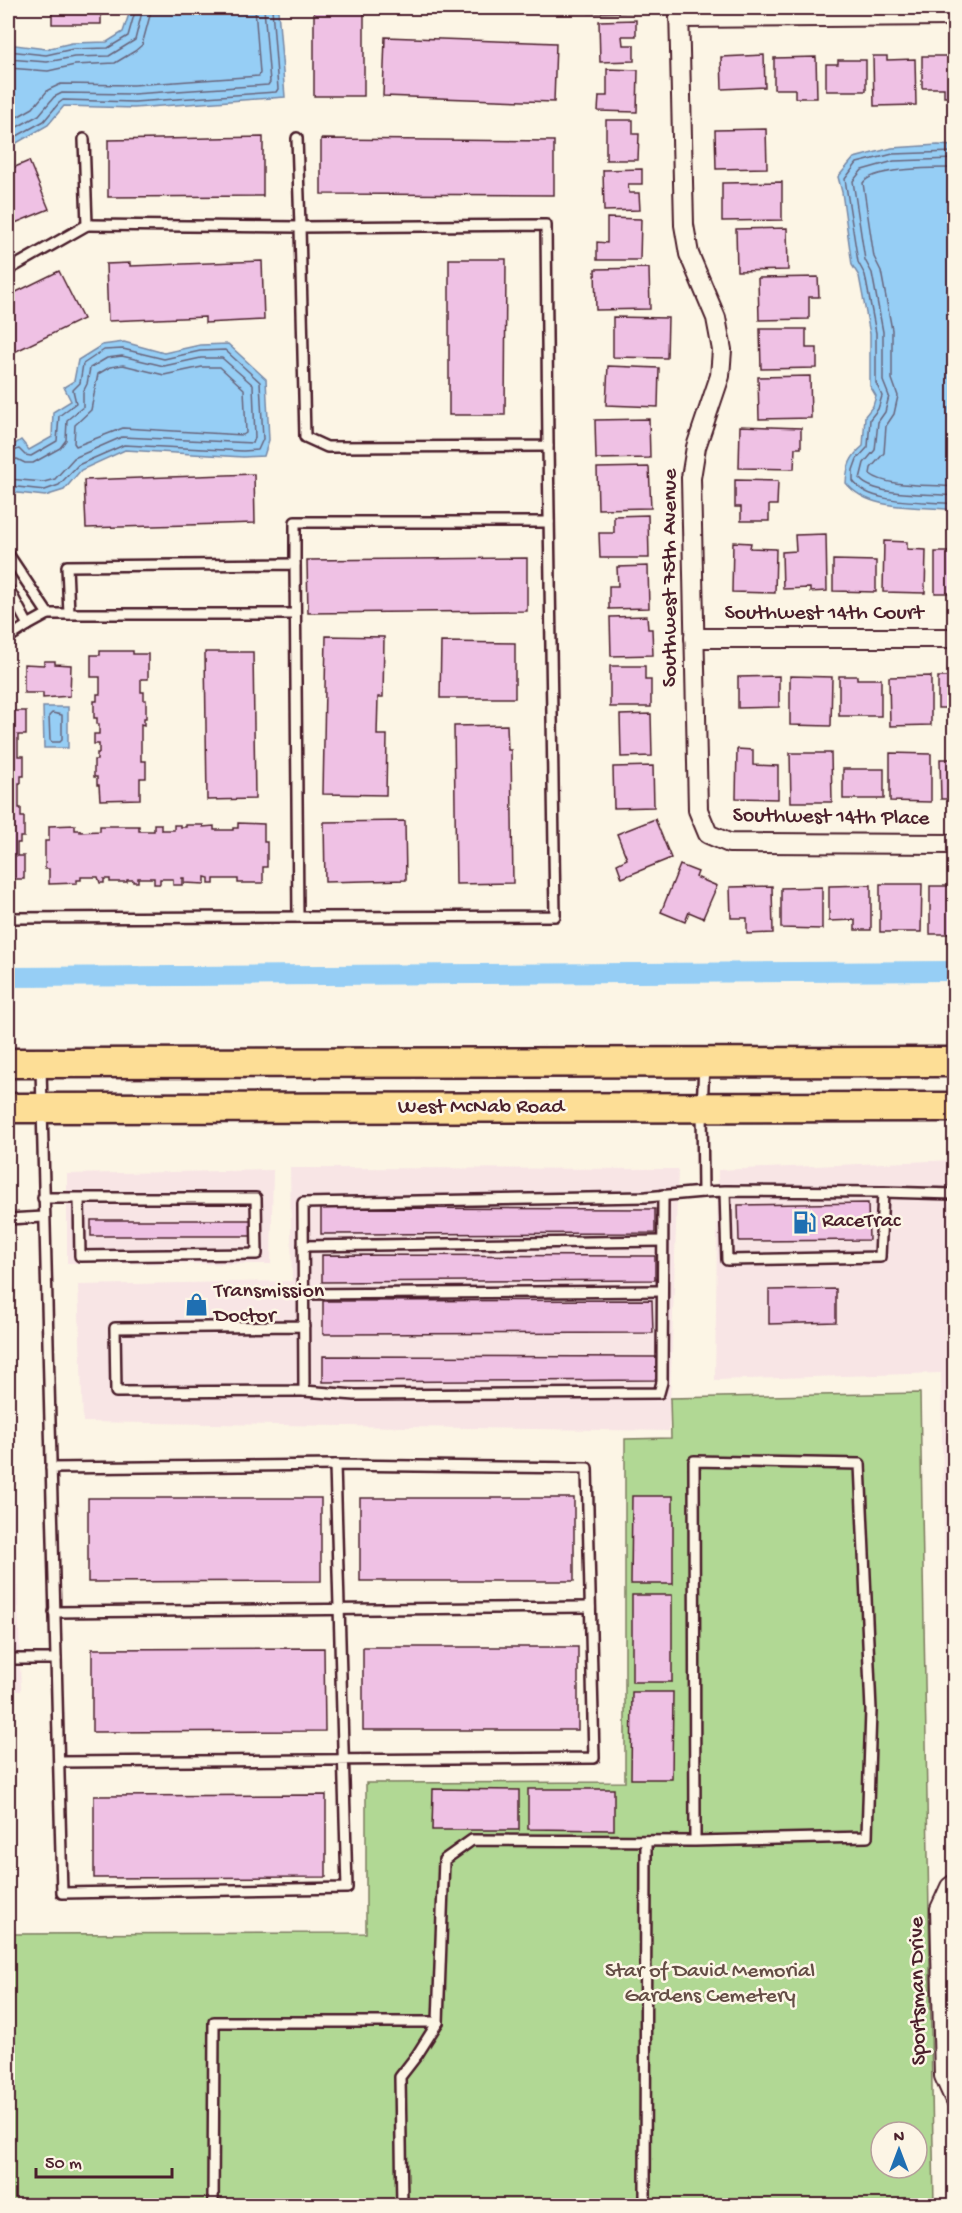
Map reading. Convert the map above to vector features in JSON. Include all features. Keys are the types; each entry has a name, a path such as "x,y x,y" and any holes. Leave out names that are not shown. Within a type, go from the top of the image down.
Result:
{"main road":[{"name":"West McNab Road","path":"8,1063 954,1062"},
{"name":"West McNab Road","path":"8,1108 954,1107"}],"street":[{"path":"679,13 954,16"},
{"name":"Southwest 75th Avenue","path":"679,13 684,225 689,254 716,318 722,350 720,376 696,447 691,477 698,810 708,834"},
{"name":"Southwest 14th Court","path":"694,639 954,638"},
{"name":"Southwest 14th Place","path":"708,834 729,843 954,844"},
{"name":"Sportsman Drive","path":"954,1884 950,1887 940,1909 944,2076 954,2098"}],"lane":[{"path":"297,138 305,437 327,447 548,446"},
{"path":"84,139 87,225"},
{"path":"8,270 87,225 300,227 546,225 555,916 8,918"},
{"path":"298,917 295,522 549,522"},
{"path":"8,554 48,614"},
{"path":"69,614 67,566 295,564"},
{"path":"8,588 28,625"},
{"path":"8,638 48,614 295,614"},
{"path":"703,1192 704,1062"},
{"path":"41,1063 62,1893 347,1888 335,1465"},
{"path":"725,1191 727,1260 880,1257 883,1192"},
{"path":"304,1391 303,1203 663,1196 725,1191 954,1194"},
{"path":"304,1326 115,1328 116,1392 304,1391 355,1395 659,1393 662,1382 663,1196"},
{"path":"43,1198 80,1198 256,1198 258,1254 80,1256 80,1198"},
{"path":"8,1219 44,1217"},
{"path":"303,1246 662,1242"},
{"path":"304,1294 662,1291"},
{"path":"402,2205 400,2077 438,2022 444,1860 472,1840 695,1841 867,1837 872,1710 860,1464 694,1461 695,1841"},
{"path":"51,1468 335,1465 587,1468 594,1758 58,1762"},
{"path":"54,1612 590,1607"},
{"path":"8,1659 56,1659"},
{"path":"645,2205 646,1841"},
{"path":"213,2205 214,2022 438,2022"}],"shaded area":[{"path":"954,1160 954,1774 948,1774 941,1373 715,1380 718,1170"},
{"path":"290,1168 678,1169 669,1431 83,1422 78,1285 292,1281"},
{"path":"273,1170 271,1264 67,1263 67,1174"},
{"path":"8,1301 21,1691 8,1691"}],"green space":[{"name":"Star of David Memorial Gardens Cemetery","path":"920,1393 934,2205 8,2205 8,1934 366,1933 366,1783 625,1782 625,1439 671,1438 670,1398"}],"water":[{"path":"131,8 274,8 278,10 285,97 134,108 64,106 48,125 8,148 8,44 46,49 72,43 107,42 123,32"},
{"path":"954,146 954,510 882,503 856,493 846,483 850,462 863,446 865,416 873,406 876,396 870,386 870,334 859,276 852,265 838,177 854,158 892,148"},
{"path":"124,342 164,353 200,345 228,344 266,379 269,440 264,456 243,457 125,450 81,470 64,490 45,496 9,492 9,448 21,440 29,450 52,437 53,412 71,401 64,387 74,381 78,360 102,345"},
{"path":"43,707 68,707 68,748 44,748"}],"building":[{"path":"52,8 101,8 101,24 52,24"},
{"path":"314,8 364,8 364,96 314,96"},
{"path":"589,8 639,8 639,12 589,13"},
{"path":"636,20 636,36 622,36 623,45 634,45 634,61 600,62 599,21"},
{"path":"385,37 556,43 554,102 383,96"},
{"path":"764,55 765,87 722,89 721,57"},
{"path":"873,56 887,56 887,60 915,59 916,105 874,106"},
{"path":"922,56 954,56 954,97 944,97 944,88 922,88"},
{"path":"816,57 817,98 795,98 795,89 774,89 774,58"},
{"path":"838,60 866,60 866,91 826,91 826,64 838,64"},
{"path":"607,69 638,70 637,112 598,111 599,96 607,96"},
{"path":"606,120 633,120 633,134 639,134 638,160 606,160"},
{"path":"766,129 767,168 716,169 715,130"},
{"path":"263,137 263,196 108,197 108,140"},
{"path":"321,139 554,141 554,195 321,194"},
{"path":"29,161 49,209 8,226 8,170"},
{"path":"642,169 642,184 628,184 629,193 639,193 640,210 604,211 603,170"},
{"path":"782,182 782,220 722,221 722,183"},
{"path":"607,218 641,219 640,260 597,260 597,242 607,243"},
{"path":"787,228 788,270 737,271 736,229"},
{"path":"449,259 506,259 505,415 449,415"},
{"path":"262,261 264,320 205,323 205,317 108,321 106,264 130,263 130,266"},
{"path":"649,268 650,309 596,310 595,269"},
{"path":"59,271 83,319 8,355 8,296"},
{"path":"818,277 819,297 809,297 809,319 759,320 758,278"},
{"path":"613,317 668,318 667,358 613,357"},
{"path":"760,329 806,329 806,348 817,348 817,368 761,369"},
{"path":"608,366 659,368 658,407 606,405"},
{"path":"810,376 811,418 759,419 758,377"},
{"path":"649,419 650,458 596,459 595,420"},
{"path":"740,426 801,428 801,448 795,448 794,469 739,468"},
{"path":"649,467 651,508 598,509 597,468"},
{"path":"254,474 255,523 86,528 84,480"},
{"path":"735,480 778,481 777,505 769,505 769,521 741,521 741,507 735,507"},
{"path":"648,515 649,558 600,558 599,533 614,533 614,516"},
{"path":"826,534 827,591 810,592 810,588 783,589 782,552 796,551 795,535"},
{"path":"884,541 907,542 907,549 926,550 925,593 883,592"},
{"path":"733,542 751,543 750,548 776,549 775,593 732,592"},
{"path":"935,552 954,552 954,593 935,593"},
{"path":"527,558 527,611 308,613 307,560"},
{"path":"833,560 876,561 876,592 833,591"},
{"path":"648,566 649,608 609,609 609,586 618,586 617,567"},
{"path":"647,616 648,629 652,629 653,655 611,656 610,617"},
{"path":"326,636 384,637 383,697 378,697 377,735 387,735 386,795 323,794"},
{"path":"441,642 515,643 515,698 440,698"},
{"path":"100,651 133,651 133,654 148,654 148,679 141,679 141,692 144,692 144,700 146,700 146,718 144,718 144,725 141,724 141,761 146,761 146,778 140,778 140,799 100,800 97,777 94,777 94,760 97,760 99,744 94,744 94,734 99,734 99,724 97,724 97,718 94,718 94,701 97,701 97,694 100,694 100,677 91,677 91,655 100,655"},
{"path":"205,652 253,652 255,799 207,800"},
{"path":"44,661 71,665 70,696 43,698 43,693 24,693 24,664 44,665"},
{"path":"610,666 645,666 645,680 651,680 651,707 610,707"},
{"path":"779,676 779,707 738,708 738,677"},
{"path":"790,676 832,677 831,726 790,725"},
{"path":"839,676 881,679 881,716 839,716"},
{"path":"931,676 931,725 890,726 889,677"},
{"path":"938,677 954,677 954,708 938,708"},
{"path":"8,711 26,711 26,735 18,735 18,756 24,756 24,776 21,776 21,783 19,783 19,808 21,808 21,817 24,817 24,837 20,837 20,843 17,843 17,856 24,856 24,879 8,879"},
{"path":"651,714 652,756 621,757 620,715"},
{"path":"507,725 508,750 511,750 513,883 456,884 454,726"},
{"path":"737,749 753,750 753,765 778,766 778,799 736,798"},
{"path":"790,753 831,753 832,802 791,802"},
{"path":"890,753 931,754 931,802 890,801"},
{"path":"940,759 954,759 954,799 941,799"},
{"path":"653,766 654,807 614,808 613,767"},
{"path":"843,769 884,769 884,799 843,799"},
{"path":"655,819 671,858 622,878 617,864 627,859 617,834"},
{"path":"405,821 406,880 325,882 324,822"},
{"path":"238,823 264,824 267,867 263,867 263,883 238,883 238,879 214,879 214,884 209,884 209,878 205,877 205,884 184,883 184,878 182,878 182,885 173,885 173,879 160,879 160,884 154,884 154,878 138,878 138,882 127,880 127,882 110,882 110,879 104,879 104,883 100,883 98,877 81,877 77,883 49,884 49,869 45,869 45,841 49,841 49,826 75,825 75,830 80,830 80,832 100,831 100,826 139,826 139,831 154,831 154,824 161,824 161,830 174,830 174,825 186,827 186,825 203,825 203,827 214,826 214,830 233,830 233,828 238,828"},
{"path":"680,865 698,872 696,877 717,886 703,918 689,912 685,922 661,912"},
{"path":"880,884 922,884 921,932 880,932"},
{"path":"871,885 871,930 855,930 855,920 829,921 829,886"},
{"path":"772,886 773,933 747,934 747,918 731,918 730,887"},
{"path":"930,886 954,886 954,934 930,934"},
{"path":"822,887 822,929 781,928 781,888"},
{"name":"RaceTrac","path":"868,1203 869,1240 739,1241 738,1205"},
{"path":"321,1208 655,1209 655,1233 321,1234"},
{"path":"91,1220 255,1220 255,1236 91,1236"},
{"path":"322,1255 655,1256 655,1280 322,1282"},
{"path":"836,1289 836,1322 769,1324 769,1290"},
{"path":"652,1300 653,1333 323,1334 323,1301"},
{"path":"323,1356 656,1357 656,1380 323,1382"},
{"path":"632,1496 673,1496 673,1584 631,1584"},
{"path":"88,1498 321,1498 321,1581 88,1582"},
{"path":"360,1498 574,1498 574,1581 360,1581"},
{"path":"632,1595 672,1595 672,1682 632,1682"},
{"path":"363,1647 578,1647 578,1730 363,1730"},
{"path":"324,1648 325,1731 92,1732 92,1649"},
{"path":"632,1692 673,1692 672,1779 631,1779"},
{"path":"433,1789 519,1790 519,1830 432,1830"},
{"path":"528,1789 614,1789 614,1830 528,1829"},
{"path":"326,1795 326,1877 94,1878 94,1796"}],"waterway":[{"path":"8,977 954,971"}],"place":[{"name":"RaceTrac","path":"804,1222"},
{"name":"Transmission Doctor","path":"196,1305"}]}
